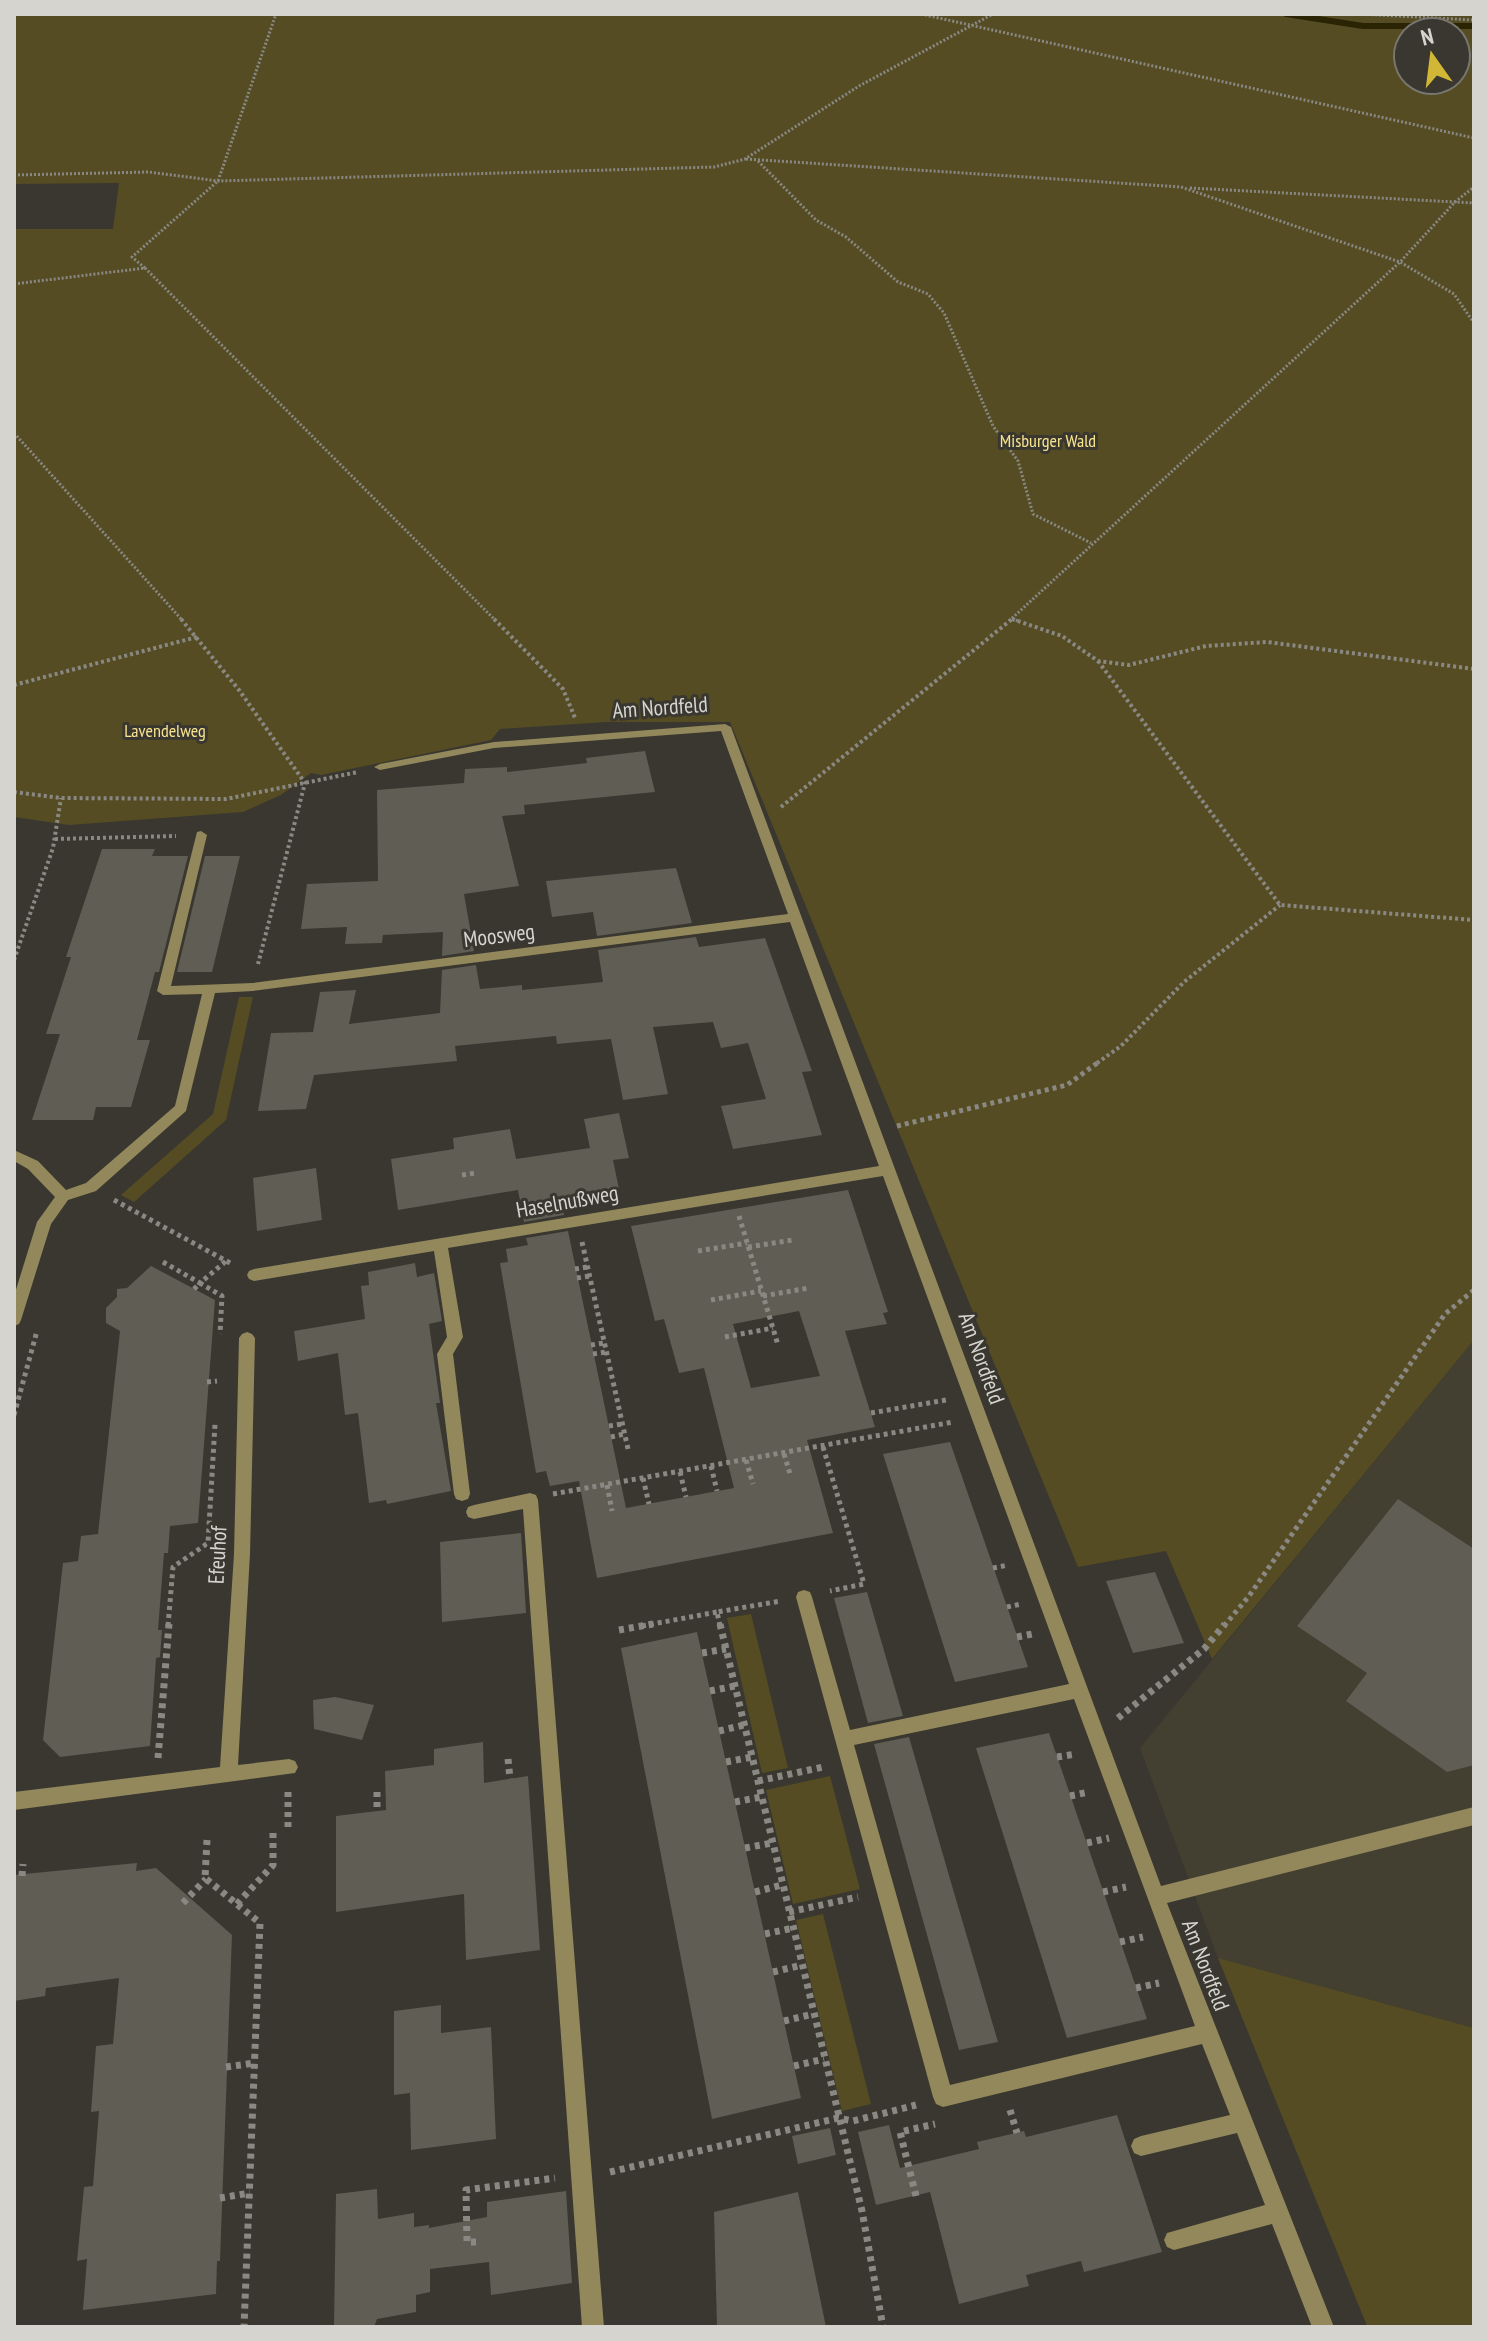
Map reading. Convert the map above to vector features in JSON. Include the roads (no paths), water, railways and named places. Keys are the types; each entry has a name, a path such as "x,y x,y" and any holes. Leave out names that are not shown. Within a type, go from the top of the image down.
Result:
{"street":[{"name":"Am Nordfeld","path":"380,767 494,745 725,727 1206,2033 1323,2327"},
{"name":"Moosweg","path":"201,835 163,991 253,987 794,917"},
{"path":"14,1320 44,1222 63,1196 91,1187 181,1108 209,990"},
{"path":"14,1155 33,1165 63,1196"},
{"name":"Haselnußweg","path":"254,1275 886,1170"},
{"path":"440,1244 455,1337 445,1354 462,1494"},
{"name":"Efeuhof","path":"229,1774 242,1554 247,1338"},
{"path":"474,1512 530,1500 593,2327"},
{"path":"804,1597 943,2097 1206,2033"},
{"path":"844,1739 1079,1690"},
{"path":"14,1801 289,1767"},
{"path":"1156,1897 1474,1816"},
{"path":"1141,2146 1242,2122"},
{"path":"1174,2240 1278,2212"}],"waterway":[{"path":"1286,14 1363,26 1474,26"}],"park label":[{"name":"Misburger Wald","path":"1048,440"},
{"name":"Lavendelweg","path":"165,730"}]}
